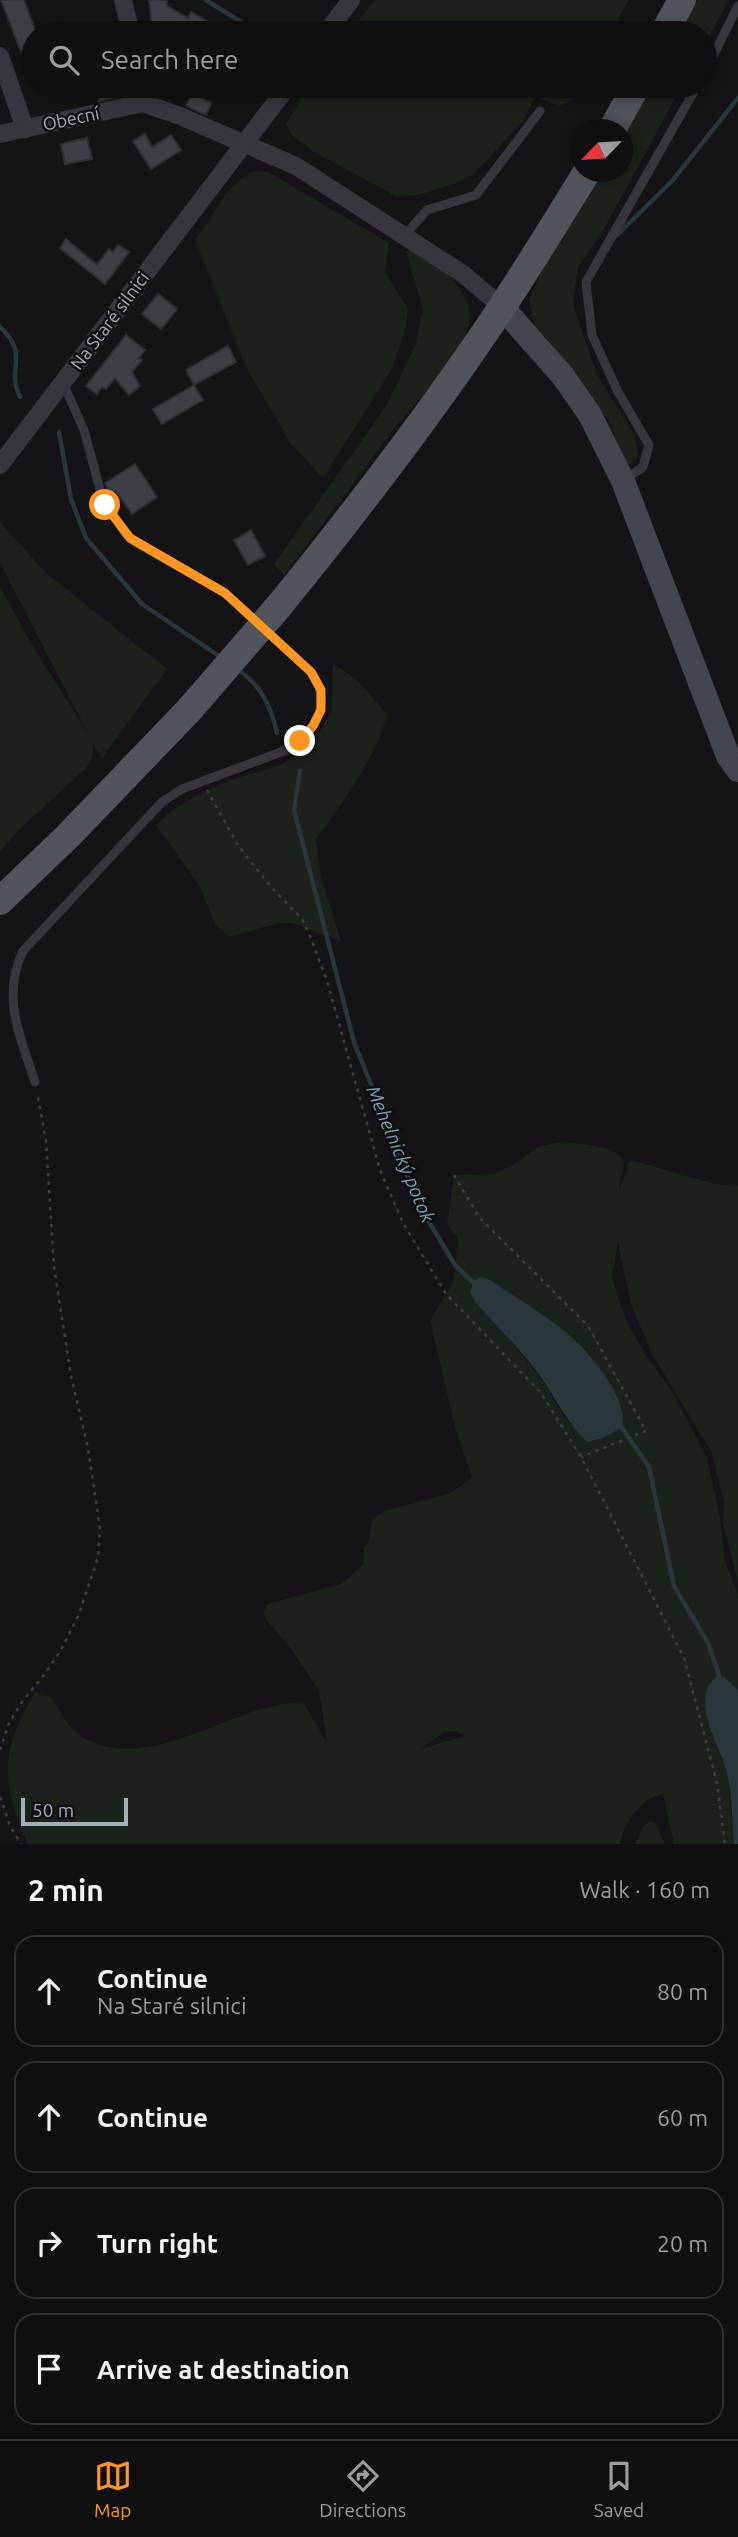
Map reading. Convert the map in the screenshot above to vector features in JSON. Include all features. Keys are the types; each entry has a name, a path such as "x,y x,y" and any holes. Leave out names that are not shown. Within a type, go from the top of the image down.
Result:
{"main road":[{"path":"671,21 682,0"},
{"path":"618,119 629,98"},
{"path":"0,901 68,836 190,709 279,606 412,436 502,307 581,182"}],"street":[{"path":"123,0 128,21"},
{"path":"336,21 351,0"},
{"path":"0,56 25,129"},
{"name":"Obecní","path":"0,134 128,98"},
{"name":"Obecní","path":"149,98 296,166 472,281 502,307"},
{"name":"Na Staré silnici","path":"63,383 279,98"},
{"path":"502,307 563,376 590,415 623,481 728,756 738,770"},
{"path":"0,465 63,383"}],"lane":[{"path":"717,48 738,6"},
{"path":"623,481 643,467 649,445 618,392 592,335 586,282 690,98"},
{"path":"404,236 427,210 475,195 540,111"},
{"name":"Na Staré silnici","path":"63,383 84,430 102,497 124,532 136,543 203,579 241,605 311,672 321,690 321,710 307,735 289,749 203,781"},
{"path":"35,1082 17,1027 12,998 13,974 23,950 162,802 181,789 203,781"}],"path":[{"path":"203,781 239,847 271,887 302,919 310,936 327,981 380,1170 403,1223 446,1294 541,1393 581,1457 684,1658 717,1783 725,1844"},
{"path":"0,1750 9,1723 50,1667 79,1614 92,1581 100,1529 88,1448 71,1376 54,1267 46,1141 35,1082"},
{"path":"454,1175 479,1217 588,1326 646,1431 581,1457"},
{"path":"0,1797 10,1826 21,1844"}],"shaded area":[{"path":"375,0 628,0 617,21 358,21"},
{"path":"698,0 729,0 717,22 687,21"},
{"path":"301,98 535,98 522,122 473,175 418,195 396,196 314,152 292,135 286,124"},
{"path":"539,98 573,98 559,106"},
{"path":"645,98 675,98 633,176 633,120"},
{"path":"254,171 268,172 389,243 385,272 408,309 405,330 392,369 323,478 291,444 246,367 195,240 227,193"},
{"path":"599,182 630,182 604,229 578,267 573,304 596,373 635,436 638,456 627,468 609,421 535,326 529,300 543,268"},
{"path":"424,249 466,300 470,319 466,333 437,379 391,433 284,575 274,564 387,405 416,343 423,309 406,251"},
{"path":"0,522 46,573 167,669 102,758 93,744 92,758 86,768 0,851 0,587 32,645 89,735 0,563"},
{"path":"333,664 355,678 387,714 367,764 316,840 321,877 341,941 292,923 278,923 230,937 216,926 199,885 156,825 173,810 198,795 231,780 283,764 315,739 332,710"},
{"path":"561,1142 596,1146 614,1152 623,1161 619,1189 628,1169 626,1166 631,1160 715,1184 738,1186 738,1583 723,1523 724,1502 712,1453 652,1354 631,1304 618,1243 612,1277 629,1326 672,1391 707,1458 720,1518 725,1561 738,1594 738,1690 724,1677 706,1714 728,1776 734,1844 674,1844 663,1794 640,1806 629,1820 620,1844 28,1844 12,1802 8,1767 15,1732 35,1692 52,1698 68,1724 81,1736 108,1747 135,1749 163,1744 276,1705 303,1703 327,1742 319,1690 285,1641 266,1620 263,1612 268,1604 341,1584 352,1575 363,1564 364,1547 369,1542 372,1519 383,1511 451,1493 472,1478 455,1426 430,1321 454,1281 458,1238 447,1225 454,1175 494,1174 516,1163 537,1147","holes":["515,1346 581,1346 605,1377 618,1399 587,1442 564,1417 542,1380","456,1731 465,1736 420,1749 445,1732"]},
{"path":"480,1277 490,1280 538,1312 582,1347 611,1384 621,1407 622,1428 587,1442 580,1435 543,1380 475,1302 470,1292 474,1281"},
{"path":"718,1675 738,1690 738,1844 734,1844 728,1778 706,1711 705,1698 709,1686"},
{"path":"651,1821 656,1824 665,1844 635,1844 644,1825"}],"building":[{"path":"1,0 24,0 32,21 21,21 21,52"},
{"path":"149,0 167,0 167,6 188,18 191,12 206,21 152,21"},
{"path":"190,98 200,98 211,103 206,115 186,106"},
{"path":"145,134 152,147 171,135 181,150 151,169 133,141"},
{"path":"87,138 92,159 65,164 61,144"},
{"path":"66,239 97,265 109,249 113,252 118,245 129,252 105,284 60,248"},
{"path":"158,294 177,309 161,329 142,314"},
{"path":"126,335 145,350 139,358 142,360 132,372 140,386 129,395 115,378 106,389 102,387 97,394 86,386"},
{"path":"228,346 236,362 194,385 186,370"},
{"path":"194,385 203,400 162,424 153,409"},
{"path":"135,464 157,497 132,514 116,491 111,495 105,483"},
{"path":"251,530 265,556 248,565 234,540"}],"waterway":[{"path":"206,0 240,21"},
{"path":"616,236 673,180 738,98"},
{"name":"Mehelnický potok","path":"0,327 14,346 16,387 20,397"},
{"name":"Mehelnický potok","path":"59,432 71,499 86,538 142,604 222,658"},
{"name":"Mehelnický potok","path":"237,669 259,689 272,714 277,733"},
{"name":"Mehelnický potok","path":"300,771 294,810 354,1042 420,1207 455,1265 477,1286"},
{"name":"Mehelnický potok","path":"619,1427 649,1467 674,1586 708,1643 721,1681"}],"route":[{"path":"105,505 124,532 136,543 225,593 311,672 321,690 321,710 307,735 300,741"}]}
